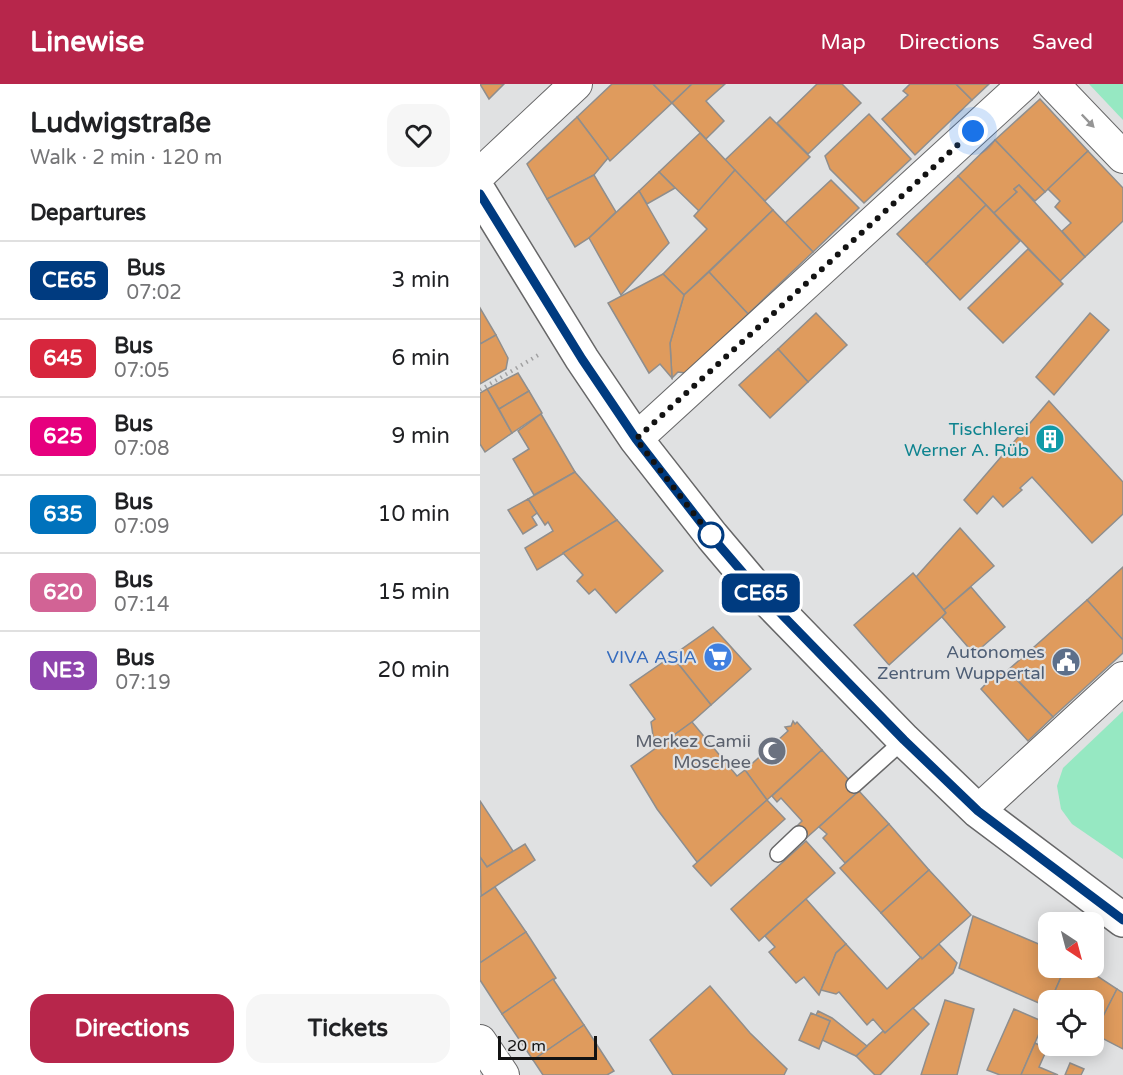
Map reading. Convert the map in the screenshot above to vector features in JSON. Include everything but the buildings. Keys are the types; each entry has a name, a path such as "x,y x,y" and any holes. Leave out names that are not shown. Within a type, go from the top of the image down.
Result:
{"main road":[{"path":"480,193 568,336 636,439 705,528 756,588 904,740 978,811 1123,920"}],"street":[{"path":"480,174 576,84"},
{"path":"636,439 1024,84"},
{"path":"1053,84 1123,157"},
{"path":"978,811 1123,678"},
{"path":"480,1041 503,1075"}],"lane":[{"path":"854,785 904,740"},
{"path":"778,854 799,834"}],"path":[{"path":"480,390 568,336"}],"green space":[{"path":"1089,84 1123,84 1123,120"},
{"path":"1123,711 1123,859 1072,824 1061,809 1057,786 1063,768"}],"bus line":[{"name":"CE65","path":"480,194 582,359 636,439 712,537 756,588 904,740 978,811 1123,920"}],"place":[{"name":"Tischlerei Werner A. Rüb","path":"1050,439"},
{"name":"VIVA ASIA","path":"718,657"},
{"name":"Autonomes Zentrum Wuppertal","path":"1066,662"},
{"name":"Merkez Camii Moschee","path":"772,751"}],"route":[{"path":"711,535 712,537 636,439 973,131"}]}
